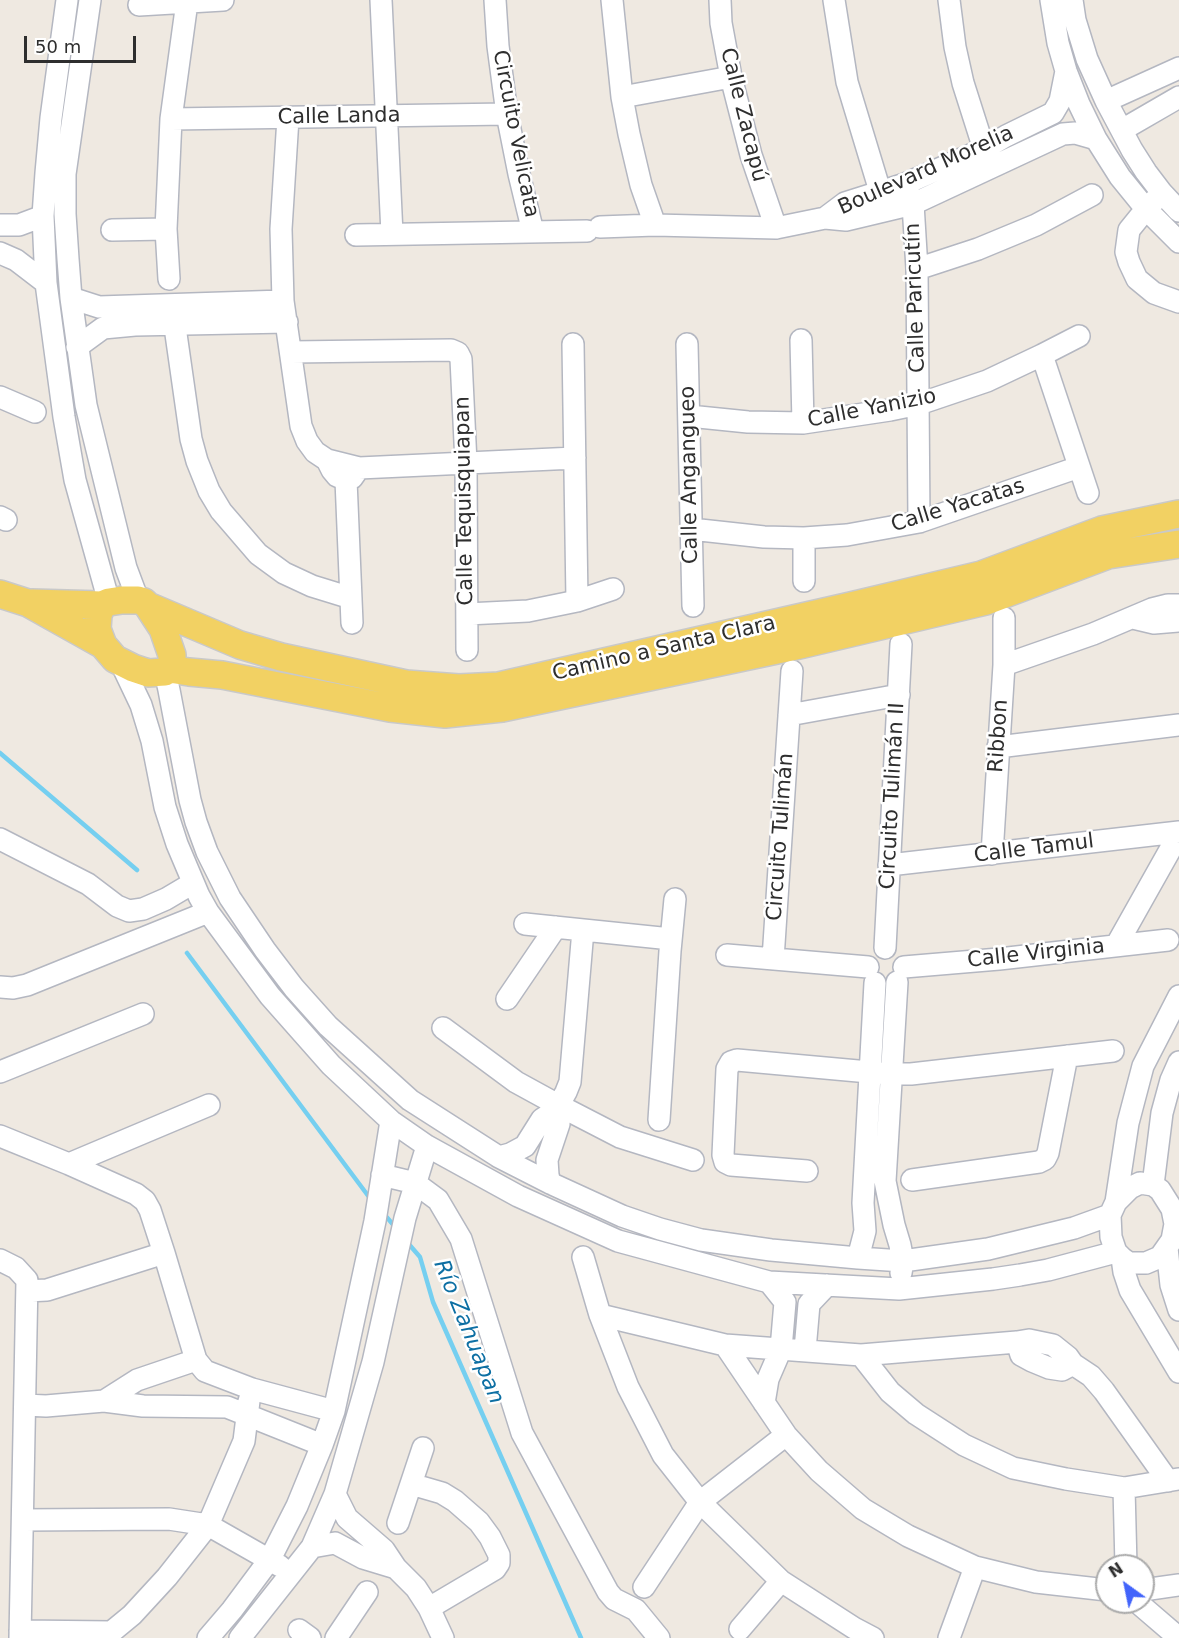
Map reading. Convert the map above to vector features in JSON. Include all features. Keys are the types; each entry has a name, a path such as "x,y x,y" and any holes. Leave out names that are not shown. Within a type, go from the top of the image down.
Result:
{"main road":[{"name":"Camino a Santa Clara","path":"143,603 240,645 281,657 406,684 459,688 499,686 981,575 1102,530 1179,514"},
{"name":"Camino a Santa Clara","path":"167,671 222,675 390,708 445,714 502,708 791,647 986,602 1108,555 1179,544"},
{"path":"0,594 27,603 148,673 167,671 172,663 164,628 143,603 27,603"},
{"path":"105,603 98,615 97,629 112,654"}],"street":[{"path":"67,0 51,118 56,173 65,214 71,298 88,413 126,568 143,603"},
{"path":"90,0 56,173 44,216 46,283 64,417 75,480 105,603"},
{"path":"139,5 223,0"},
{"path":"381,0 392,234"},
{"name":"Circuito Velicata","path":"495,0 498,46 507,114 534,232"},
{"path":"612,0 622,97 629,134 655,225"},
{"name":"Calle Zacapú","path":"720,0 721,23 731,77 751,155 776,228"},
{"path":"834,0 847,82 880,191"},
{"path":"949,0 955,47 963,83 988,158"},
{"path":"1072,0 1075,20 1087,59 1106,100 1146,172 1179,210"},
{"path":"169,279 166,230 171,118 187,2"},
{"path":"1047,2 1066,71 1096,139 1120,177 1179,242"},
{"path":"1106,100 1179,68"},
{"path":"1066,71 1060,101 1053,113 1063,134 1076,133 1096,139"},
{"path":"622,97 731,77"},
{"path":"1122,130 1179,96"},
{"name":"Boulevard Morelia","path":"655,225 776,228 825,218 846,220 914,204 988,158 1006,136 1053,113"},
{"name":"Calle Landa","path":"171,118 507,114"},
{"path":"288,118 281,229 283,301 301,426 307,441 315,452 327,460 337,476 466,463 575,458"},
{"name":"Boulevard Morelia","path":"825,218 845,203 1063,134"},
{"name":"Calle Paricutín","path":"905,184 914,204 917,269 919,522"},
{"path":"1162,193 1146,208 1129,230 1126,252 1137,279 1154,293 1179,302"},
{"path":"917,269 978,249 1036,225 1092,195"},
{"path":"0,225 19,225 44,216"},
{"name":"Circuito Velicata","path":"356,235 534,232 655,225"},
{"path":"112,230 166,230"},
{"path":"0,253 16,260 46,283"},
{"path":"71,298 99,307 173,315 287,322"},
{"path":"78,347 103,328 135,325 173,315 283,301"},
{"path":"99,307 103,328"},
{"path":"173,315 191,440 209,491 221,511 258,554 284,573 312,586 351,598"},
{"name":"Calle Yanizio","path":"689,416 748,422 803,423 853,417 919,404 987,381 1079,336"},
{"path":"801,340 803,423"},
{"path":"573,344 577,601"},
{"name":"Calle Angangueo","path":"687,344 693,606"},
{"name":"Calle Tequisquiapan","path":"291,352 451,350 458,353 461,359 466,463 467,650"},
{"path":"1042,355 1088,493"},
{"path":"0,397 35,412"},
{"path":"64,417 88,413"},
{"path":"72,463 99,458"},
{"name":"Calle Yacatas","path":"691,530 764,537 804,538 847,535 919,522 1079,467"},
{"path":"352,623 353,474"},
{"path":"804,538 804,581"},
{"path":"467,614 528,610 577,601 613,589"},
{"path":"1004,665 1152,609 1179,605"},
{"name":"Ribbon","path":"992,854 1004,665 1004,618"},
{"path":"1133,618 1154,623 1179,621"},
{"name":"Circuito Tulimán II","path":"885,948 901,644"},
{"path":"112,654 141,705 152,741 172,830 193,884 208,912 270,996 331,1065 391,1121 427,1146 474,1174 518,1196 618,1241 769,1282 899,1289 993,1279 1119,1255"},
{"path":"167,671 185,776 196,822 207,852 230,898 265,950 294,988 328,1026 410,1100 499,1157 622,1216 660,1229 701,1239 771,1250 903,1261 988,1249 1074,1228 1113,1208 1130,1188 1140,1183 1166,1193"},
{"name":"Circuito Tulimán","path":"773,959 792,671"},
{"path":"789,715 899,695"},
{"path":"998,747 1179,725"},
{"path":"160,782 185,776"},
{"path":"172,830 196,822"},
{"path":"1116,946 1179,833"},
{"name":"Calle Tamul","path":"889,865 1179,833"},
{"path":"0,839 88,884 117,906 129,911 143,909 193,884"},
{"path":"659,1120 675,899"},
{"path":"0,987 13,988 27,985 208,912"},
{"path":"525,924 671,939"},
{"path":"507,999 556,927"},
{"path":"499,1157 525,1146 542,1119 557,1107 570,1082 584,930"},
{"name":"Calle Virginia","path":"901,974 999,959 1168,940"},
{"path":"858,1258 864,1236 863,1203 875,1179 881,1073 904,961 897,951 885,948 874,952 867,962 871,975 881,1073"},
{"path":"727,956 773,959 871,975 886,986 901,974"},
{"path":"1179,996 1143,1066 1128,1123 1110,1237 1119,1255 1130,1290 1179,1372"},
{"path":"0,1072 143,1014"},
{"path":"443,1028 516,1082 557,1107 620,1137 693,1160"},
{"path":"807,1171 731,1165 725,1162 723,1155 727,1069 731,1062 737,1060 911,1074 1113,1051"},
{"path":"912,1180 1039,1162 1045,1159 1067,1056"},
{"path":"1119,1255 1129,1263 1146,1263 1160,1257 1172,1240 1177,1223 1166,1193 1162,1113 1171,1080 1179,1062"},
{"path":"69,1164 209,1105"},
{"path":"550,1183 547,1160 559,1124 557,1107"},
{"path":"208,1638 270,1559 297,1506 322,1445 334,1411 376,1211 391,1121"},
{"path":"0,1136 69,1164 136,1194 146,1201 196,1360 205,1371 252,1389 334,1411"},
{"path":"240,1638 312,1547 335,1494 373,1362 405,1218 427,1146"},
{"path":"525,1146 547,1160"},
{"path":"382,1174 415,1183 438,1200 461,1239 522,1433 608,1592 614,1599 636,1610 658,1638"},
{"path":"875,1179 898,1238 903,1261 899,1289"},
{"path":"864,1236 898,1238"},
{"path":"1043,1236 1048,1270"},
{"path":"1167,1248 1171,1285 1179,1310"},
{"path":"988,1249 993,1279"},
{"path":"27,1291 47,1290 164,1253"},
{"path":"583,1257 600,1315 628,1387 663,1455 700,1502 780,1581 873,1638"},
{"path":"0,1260 16,1268 27,1280 20,1634 108,1635 132,1615 167,1577 208,1525 244,1441 246,1415 252,1389"},
{"path":"765,1403 768,1379 781,1349 785,1302 769,1282"},
{"path":"805,1350 809,1304 827,1285"},
{"path":"785,1302 809,1304"},
{"path":"600,1315 725,1345 861,1355 1017,1342 1022,1355 1040,1365 1062,1370 1073,1364 1091,1376 1173,1480 1124,1488 1012,1468 964,1445 916,1414 890,1392 861,1355"},
{"path":"725,1345 786,1435 819,1471 863,1509 908,1536 975,1567 1036,1581 1095,1588"},
{"path":"104,1401 136,1380 196,1360"},
{"path":"25,1405 46,1406 104,1401 143,1406 227,1407 322,1445"},
{"path":"644,1587 700,1502 786,1435"},
{"path":"398,1523 423,1448"},
{"path":"411,1485 442,1493 455,1501 479,1522 490,1537 499,1556 499,1563 495,1569 429,1608"},
{"path":"1124,1488 1126,1554"},
{"path":"335,1494 347,1518 384,1550 396,1568 416,1588 429,1608 443,1638"},
{"path":"335,1543 347,1518"},
{"path":"23,1520 169,1519 208,1525 291,1573"},
{"path":"312,1547 335,1543 363,1558 396,1568"},
{"path":"949,1638 975,1567"},
{"path":"740,1629 780,1581"},
{"path":"1155,1588 1179,1585"},
{"path":"336,1638 367,1592"},
{"path":"1151,1614 1179,1638"}],"waterway":[{"name":"Río Zahuapan","path":"0,753 137,870"},
{"name":"Río Zahuapan","path":"187,953 372,1201"},
{"name":"Río Zahuapan","path":"384,1214 396,1228"},
{"name":"Río Zahuapan","path":"407,1242 420,1257 433,1302 581,1638"}]}
